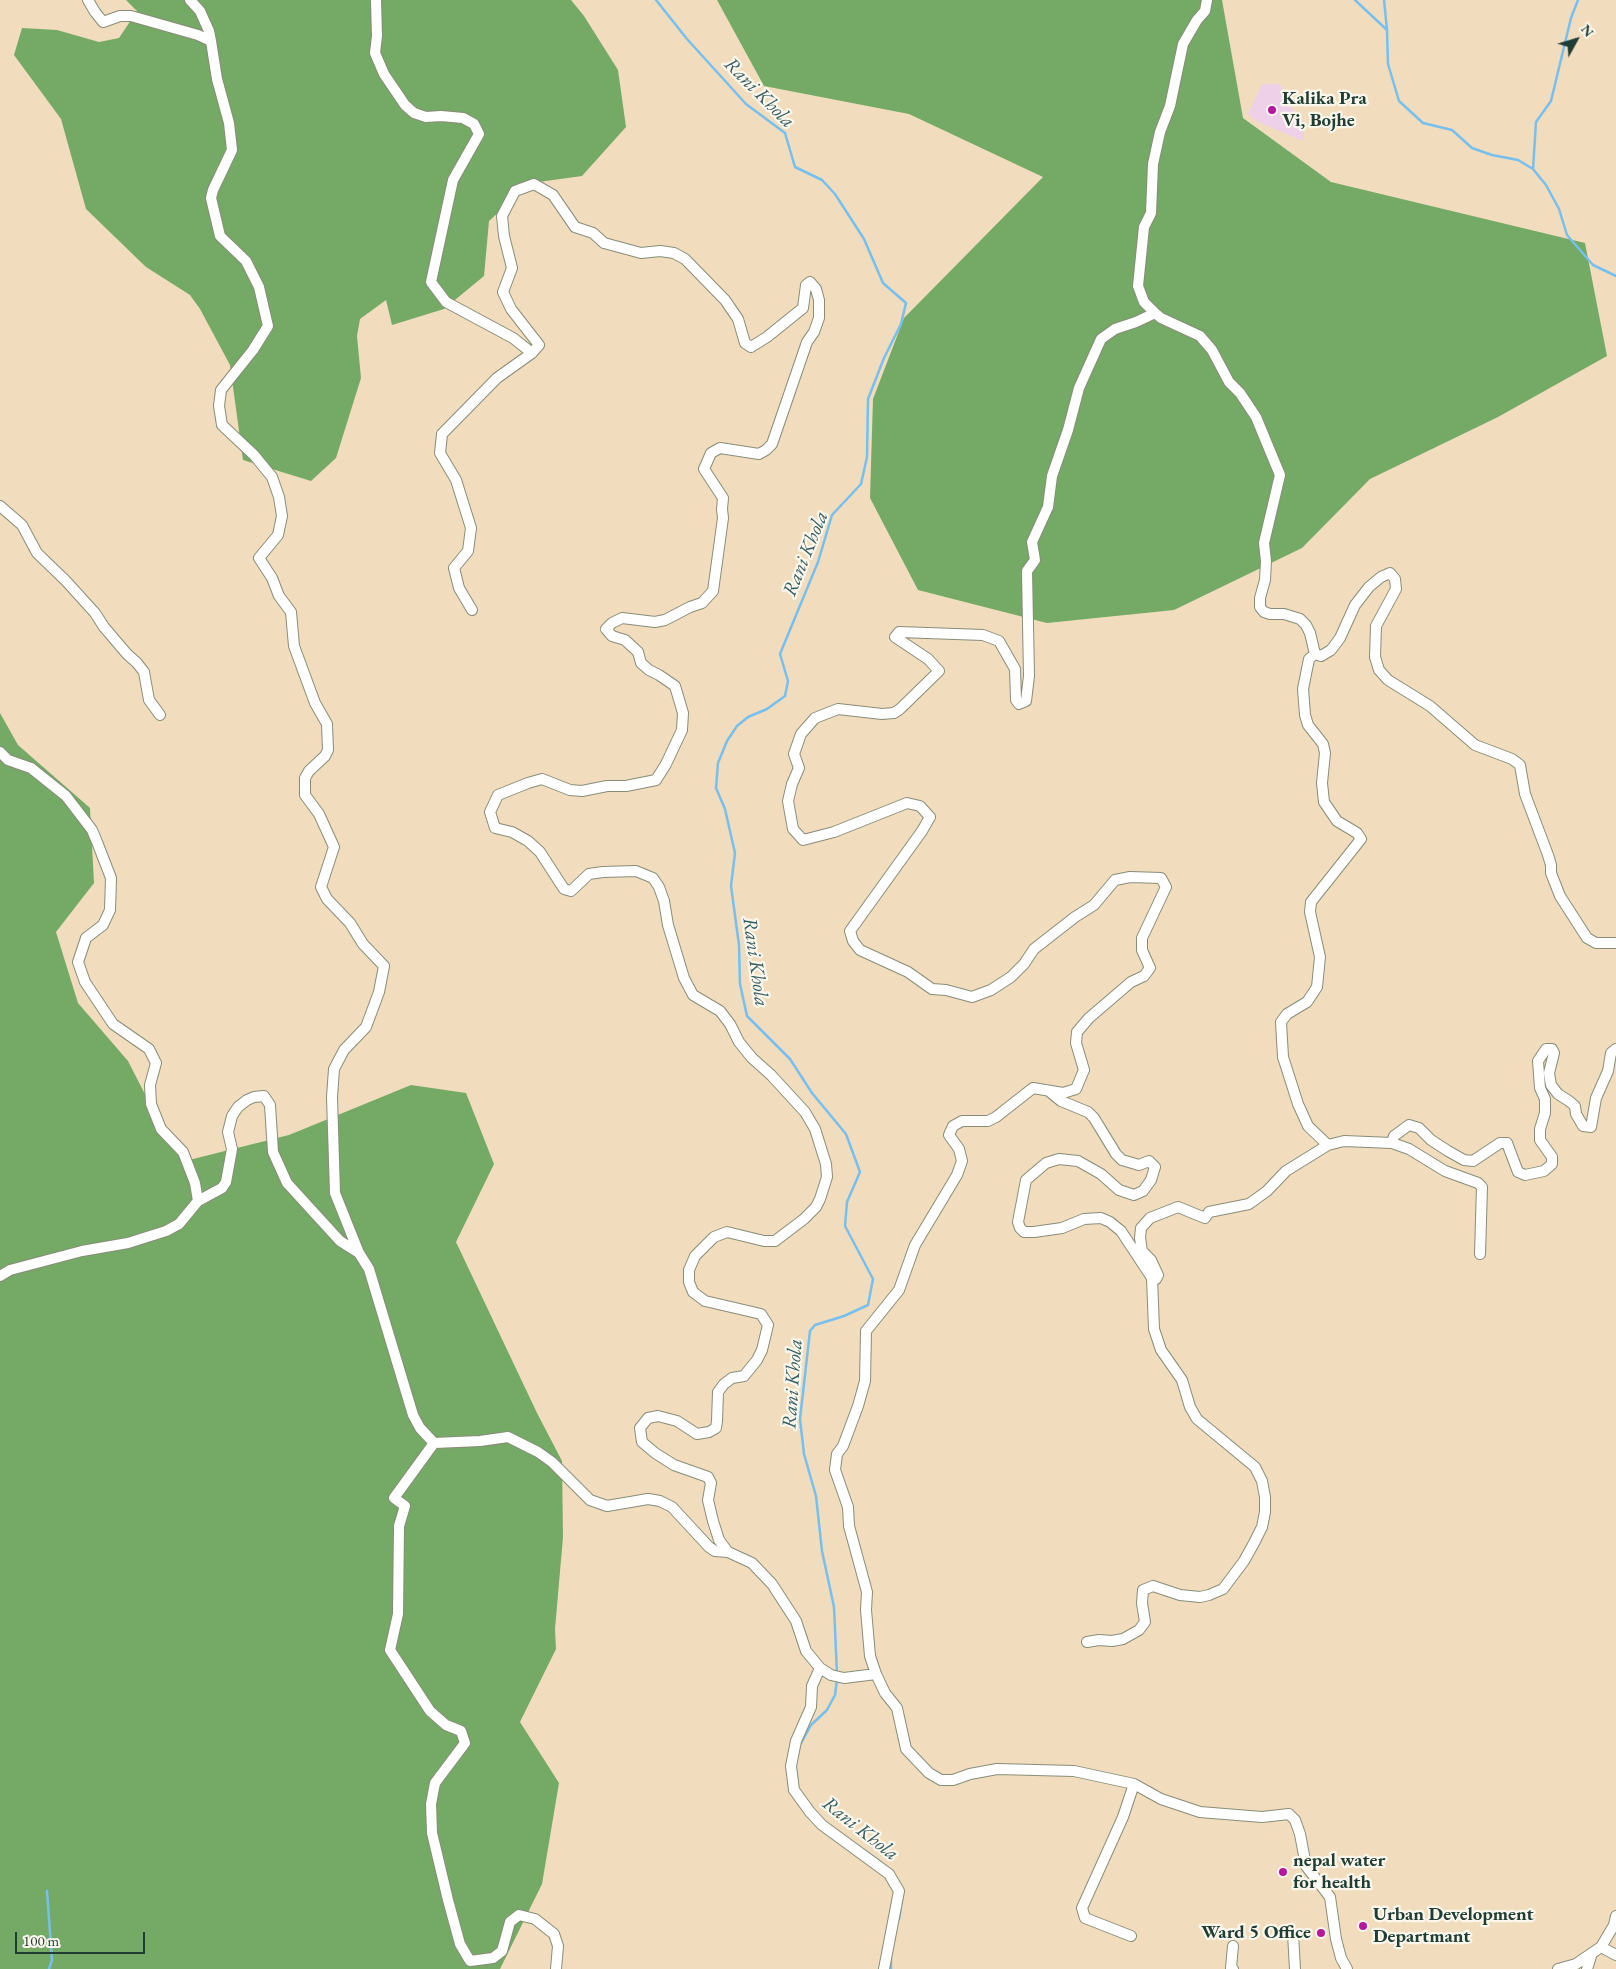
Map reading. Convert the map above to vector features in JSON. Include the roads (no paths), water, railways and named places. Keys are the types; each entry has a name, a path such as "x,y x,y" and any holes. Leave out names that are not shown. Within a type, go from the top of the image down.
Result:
{"street":[{"path":"88,0 103,22 120,16 131,16 198,35 210,41"},
{"path":"190,0 200,11 209,31 217,79 229,123 232,150 211,198 220,236 246,262 259,287 268,326 253,350 221,390 218,406 222,425 254,455 272,477 279,497 282,516 278,535 259,558 272,578 279,596 291,612 294,646 315,702 327,724 328,750 305,778 305,795 319,814 334,847 321,887 327,899 350,923 363,944 384,966 378,992 366,1027 344,1050 334,1069 332,1097 335,1193 359,1253 369,1269 413,1415 420,1428 434,1443 480,1441 508,1436 552,1462 590,1500 607,1506 642,1500 660,1501 672,1507 709,1547 715,1551 728,1552 752,1563 772,1584 796,1621 806,1651 820,1668 844,1678 876,1674"},
{"path":"376,0 377,36 375,53 384,74 404,105 414,113 426,117 463,118 474,124 479,134 453,180 431,282 446,302 513,338 532,353"},
{"path":"1207,0 1205,11 1197,20 1183,44 1170,106 1160,132 1153,164 1151,213 1144,227 1138,286 1144,302 1161,318 1200,336 1212,350 1229,382 1240,392 1256,417 1280,475 1264,543 1266,560 1260,607 1264,612 1270,614 1284,614 1300,619 1310,633 1315,654"},
{"path":"472,610 459,588 454,568 468,551 471,528 456,480 440,453 442,434 497,378 532,353 539,345 511,309 504,292 512,268 504,236 502,216 515,191 534,184 553,195 574,227 593,233 604,243 641,253 660,251 674,253 685,259 725,300 738,319 745,343 751,347 803,308 806,285 810,282 816,289 819,300 819,318 814,332 807,342 772,444 759,454 720,448 711,453 704,469 723,498 722,509 724,518 713,591 702,603 665,620 655,622 622,618 612,623 606,629 612,636 625,640 638,652 641,663 649,670 660,675 675,686 682,713 682,730 676,745 656,780 626,786 607,786 582,791 570,790 542,779 498,795 490,812 495,828 512,832 528,841 540,852 564,889 571,891 589,874 603,872 636,871 653,878 659,887 664,901 668,925 684,978 694,995 720,1011 730,1024 739,1042 752,1058 771,1075 805,1112 815,1128 826,1164 827,1177 816,1207 804,1219 775,1241 764,1241 727,1232 714,1237 695,1256 689,1270 689,1282 693,1292 705,1301 761,1314 768,1324 757,1360 744,1376 728,1381 718,1392 716,1428 709,1432 697,1434 677,1421 658,1416 648,1418 640,1428 642,1442 655,1453 674,1465 708,1477 711,1483 708,1500 713,1521 719,1540 728,1552"},
{"path":"1155,313 1136,322 1115,328 1100,339 1079,388 1068,430 1052,476 1048,507 1032,542 1036,560 1027,571 1029,676 1026,701 1019,704 1016,700 1015,669 999,641 983,635 899,632 895,637 928,659 939,671 894,713 882,714 838,709 815,718 801,734 794,754 800,768 792,784 788,801 793,829 803,840 834,832 907,803 920,806 930,817 922,831 850,930 853,941 860,950 908,972 932,989 946,990 972,997 991,990 1011,977 1024,964 1034,949 1075,917 1094,905 1115,880 1130,877 1161,878 1166,887 1142,938 1142,950 1150,968 1144,976 1131,982 1096,1012 1077,1032 1076,1043 1084,1070 1076,1089 1063,1093 1032,1088 996,1117 988,1121 962,1122 953,1126 949,1135 959,1149 962,1161 957,1175 915,1244 899,1290 866,1332 865,1381 844,1446 837,1454 835,1470 848,1507 849,1526 867,1592 866,1610 870,1656 885,1693 896,1708 906,1749 929,1773 941,1780 953,1780 997,1769 1083,1772 1134,1784 1161,1800 1200,1812 1262,1817 1289,1814 1295,1820 1300,1834 1306,1866 1330,1896 1336,1939 1348,1969"},
{"path":"0,506 22,525 37,553 94,613 140,667 148,685 149,700 160,715"},
{"path":"1315,654 1321,656 1331,650 1340,638 1355,604 1369,587 1390,573 1395,579 1396,589 1376,626 1375,657 1379,670 1388,680 1430,706 1475,745 1512,759 1520,765 1525,794 1548,855 1551,873 1560,896 1587,938 1596,943 1616,943"},
{"path":"1315,654 1309,659 1303,689 1303,701 1308,724 1323,744 1325,753 1322,783 1324,802 1337,821 1357,832 1361,839 1311,902 1310,912 1320,957 1318,987 1307,1002 1287,1014 1281,1022 1280,1028 1286,1068 1304,1118 1315,1134 1328,1145"},
{"path":"0,752 8,760 31,768 66,796 94,836 111,878 110,910 103,925 86,938 78,962 85,982 113,1024 149,1049 156,1063 150,1085 151,1104 161,1129 183,1152 195,1183 198,1201"},
{"path":"1392,1143 1394,1136 1409,1125 1420,1128 1431,1140 1464,1160 1473,1161 1500,1143 1507,1143 1518,1172 1525,1175 1544,1172 1552,1164 1552,1157 1540,1140 1540,1129 1545,1113 1546,1099 1540,1088 1538,1061 1546,1049 1552,1049 1554,1060 1549,1072 1551,1085 1558,1094 1574,1106 1583,1126 1591,1127 1596,1098 1608,1071 1611,1053 1616,1049"},
{"path":"1050,1092 1061,1101 1088,1112 1122,1160 1140,1165 1149,1162 1155,1167 1151,1180 1143,1191 1134,1195 1119,1190 1101,1174 1078,1161 1059,1159 1046,1164 1026,1180 1018,1222 1020,1228 1024,1232 1034,1232 1062,1228 1084,1219 1101,1218 1110,1222 1121,1231 1152,1278 1154,1328 1160,1350 1182,1380 1190,1407 1197,1419 1255,1467 1262,1481 1265,1497 1262,1527 1244,1561 1223,1589 1200,1597 1180,1595 1152,1586 1143,1590 1142,1603 1145,1622 1140,1630 1123,1639 1087,1642"},
{"path":"0,1276 10,1270 82,1251 128,1244 166,1232 179,1224 198,1201 222,1188 226,1182 232,1149 228,1132 232,1116 238,1107 247,1100 264,1096 270,1105 270,1138 273,1152 287,1183 340,1241 359,1253"},
{"path":"1152,1278 1156,1279 1158,1275 1151,1260 1142,1251 1140,1238 1141,1228 1150,1218 1178,1207 1205,1218 1209,1212 1249,1204 1267,1191 1286,1171 1328,1145 1344,1141 1392,1143 1409,1150 1445,1171 1478,1183 1482,1187 1480,1254"},
{"path":"434,1443 394,1498 405,1506 399,1526 398,1614 390,1650 430,1711 446,1725 460,1731 465,1743 435,1783 431,1804 432,1833 460,1944 470,1961 493,1958 502,1951 510,1922 519,1915 535,1919 554,1934 558,1946 556,1969"},
{"path":"820,1668 812,1686 811,1707 796,1741 791,1766 794,1790 822,1825 889,1874 899,1891 884,1969"},
{"path":"1131,1936 1085,1918 1082,1908 1123,1817 1134,1784"},
{"path":"1558,1969 1576,1964 1592,1953 1609,1951 1616,1916"},
{"path":"1293,1934 1295,1969"},
{"path":"1233,1946 1231,1968 1233,1969"},
{"path":"1586,1969 1592,1953"}],"waterway":[{"name":"Rani Khola","path":"656,0 687,39 746,104 785,133 795,167 822,180 835,194 864,239 883,283 906,303 901,324 884,358 868,399 867,457 861,484 832,515 818,562 780,654 788,681 785,696 767,709 748,717 737,726 727,741 718,763 716,788 725,809 735,853 731,886 739,945 740,984 747,1016 790,1059 812,1093 846,1134 860,1172 847,1202 845,1226 873,1279 868,1305 844,1316 815,1325 810,1331 800,1419 804,1454 816,1496 822,1551 834,1607 837,1674"},
{"path":"1355,0 1387,30 1388,64 1399,101 1423,123 1452,130 1472,148 1492,155 1518,160 1533,169 1546,185 1559,209 1567,235 1593,265 1616,276"},
{"path":"1384,0 1387,30"},
{"path":"1533,169 1536,122 1551,101 1571,18 1578,0"},
{"name":"Rani Khola","path":"800,1745 811,1725 827,1710 835,1695 837,1680"},
{"name":"Rani Khola","path":"864,1850 882,1863"},
{"path":"47,1891 52,1960 49,1969"},
{"name":"Rani Khola","path":"899,1919 902,1900"},
{"name":"Rani Khola","path":"891,1959 891,1969"}],"place":[{"name":"Kalika Pra Vi, Bojhe","path":"1272,110"},
{"name":"nepal water for health","path":"1283,1872"},
{"name":"Urban Development Departmant","path":"1363,1926"},
{"name":"Ward 5 Office","path":"1321,1933"}]}
